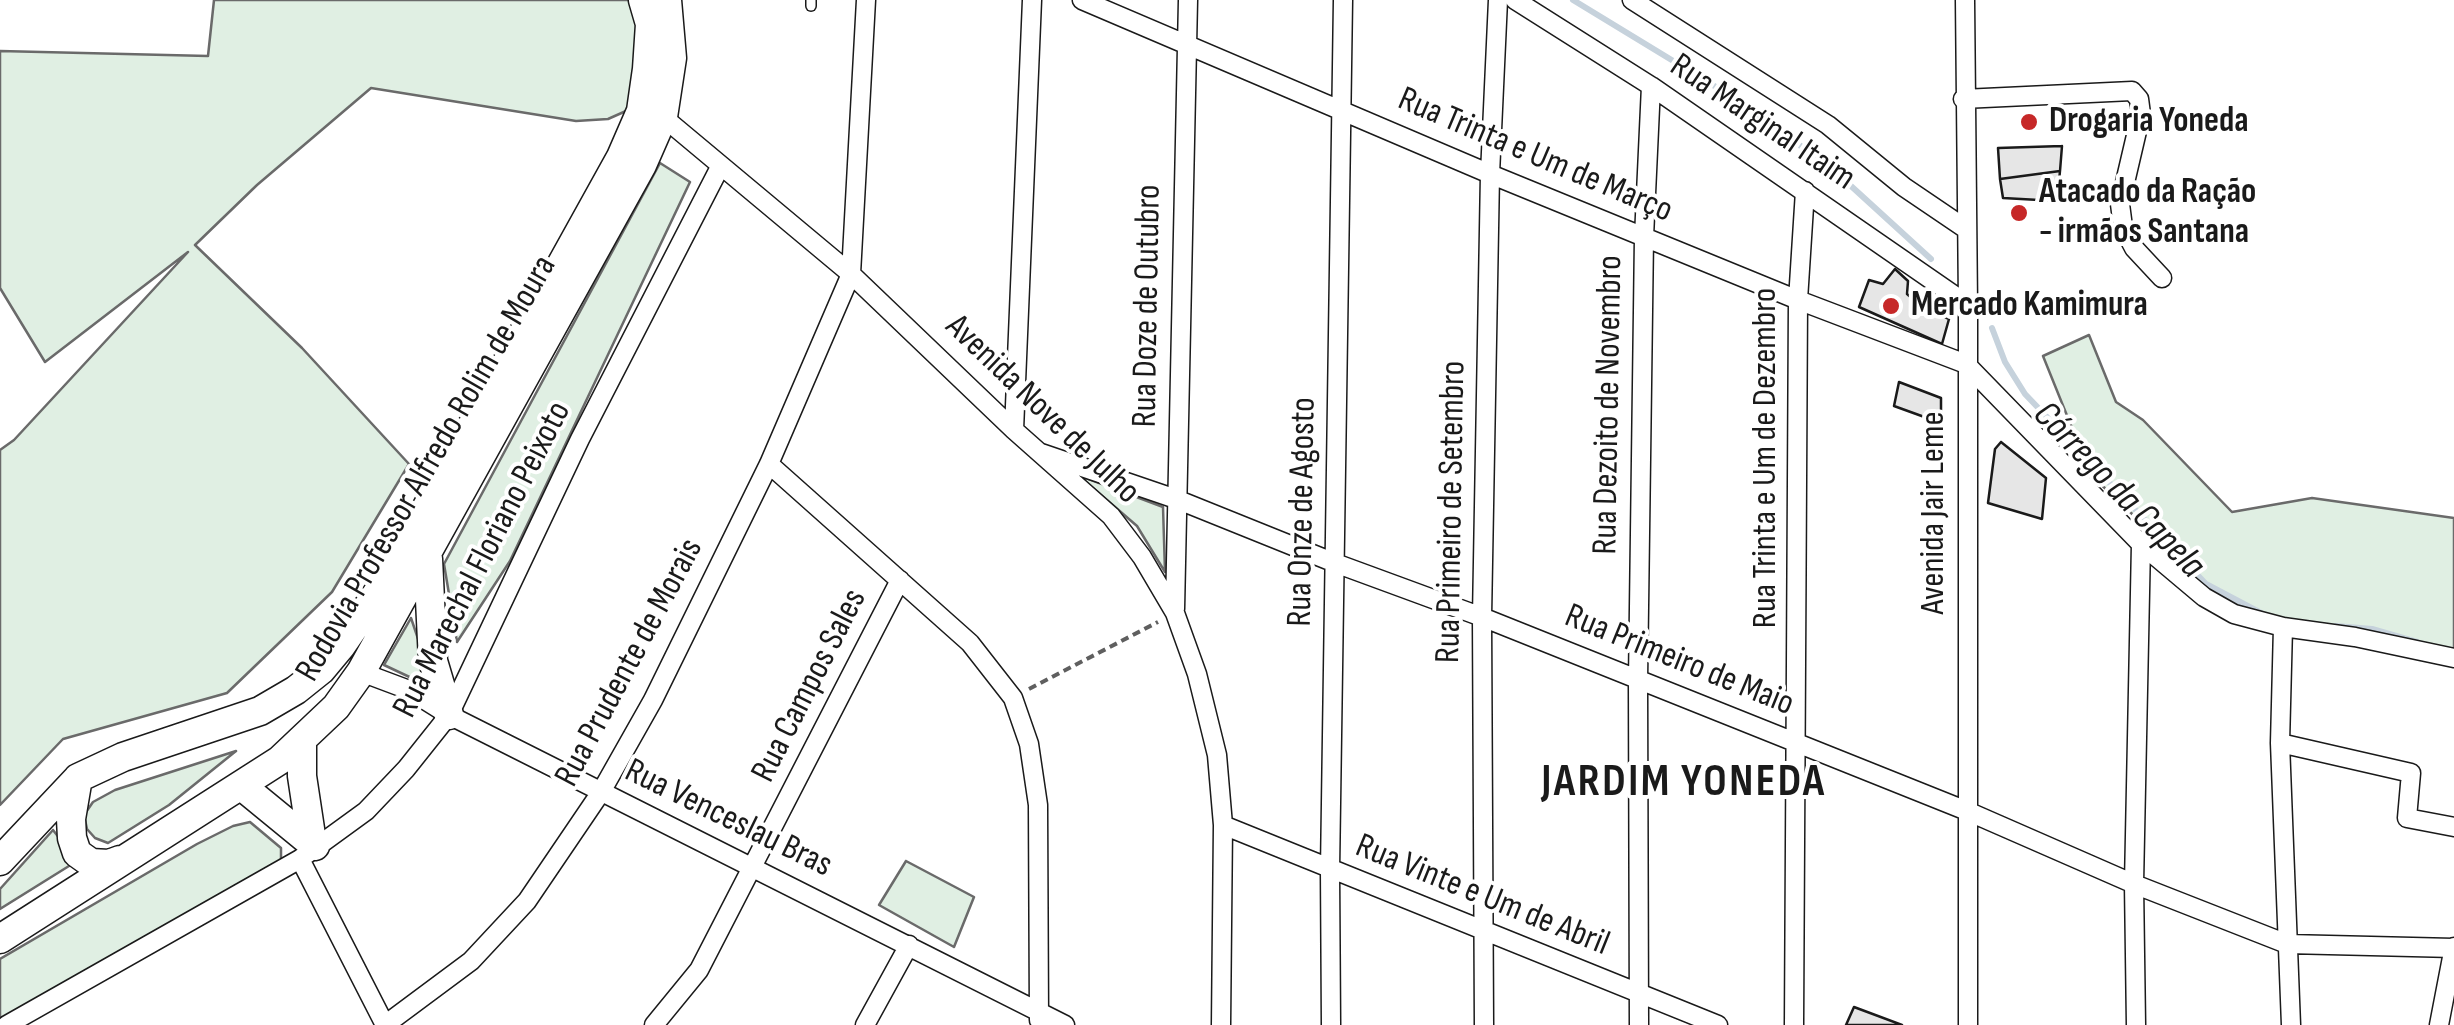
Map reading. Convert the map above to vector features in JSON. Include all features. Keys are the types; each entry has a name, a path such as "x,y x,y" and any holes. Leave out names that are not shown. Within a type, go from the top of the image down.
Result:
{"main road":[{"name":"Rodovia Professor Alfredo Rolim de Moura","path":"0,860 78,778 123,757 260,711 321,670 341,646 388,578 621,157 641,111 647,69 650,24 643,0"},
{"name":"Rodovia Professor Alfredo Rolim de Moura","path":"0,939 243,787 302,742 336,707 362,672 642,165 663,116 672,58 667,0"},
{"path":"428,558 433,661 449,715"},
{"path":"302,742 309,850"},
{"path":"78,778 71,819 77,854 91,863 109,864 131,856"},
{"path":"243,787 309,850"}],"street":[{"path":"851,274 866,0"},
{"path":"1014,430 1032,0"},
{"name":"Rua Trinta e Um de Março","path":"1082,0 1644,238 1966,364"},
{"name":"Rua Doze de Outubro","path":"1175,613 1188,0"},
{"name":"Rua Onze de Agosto","path":"1332,1025 1330,870 1343,0"},
{"name":"Rua Primeiro de Setembro","path":"1484,1025 1482,617 1490,174 1498,0"},
{"name":"Rua Marginal Itaim","path":"1514,0 1651,86 1968,305"},
{"path":"1632,0 1828,126 1966,229"},
{"name":"Avenida Jair Leme","path":"1964,0 1968,1025"},
{"name":"Rua Dezoito de Novembro","path":"1640,1025 1638,681 1644,238 1651,86"},
{"path":"1963,99 2132,91 2139,99 2141,114 2120,204 2123,227 2134,248 2162,278"},
{"name":"Avenida Nove de Julho","path":"663,116 720,168 851,274 1014,430 1111,516 1142,557 1175,613 1198,674 1217,755 1223,826 1221,1025"},
{"name":"Rua Marechal Floriano Peixoto","path":"8,1025 309,850 366,810 406,768 449,715 580,440 720,168"},
{"name":"Rua Trinta e Um de Dezembro","path":"1794,1025 1798,300 1805,192"},
{"name":"Rua Prudente de Morais","path":"385,1025 471,961 526,900 602,792 769,464 851,274"},
{"path":"1966,364 2141,544 2204,597 2234,614 2283,627 2355,636 2454,658"},
{"name":"Rua Primeiro de Maio","path":"1040,453 1176,499 1482,617 2288,944 2454,948"},
{"path":"769,464 970,643 1013,698 1029,744 1038,806 1039,1019"},
{"path":"2136,1025 2134,884 2141,544"},
{"name":"Rua Campos Sales","path":"654,1025 699,970 900,580"},
{"path":"2283,627 2280,742 2290,1025"},
{"name":"Rua Venceslau Bras","path":"362,672 409,690 449,715 910,945 1039,1019 1064,1025"},
{"path":"2280,742 2411,773 2407,818 2454,827"},
{"name":"Rua Vinte e Um de Abril","path":"1223,826 1718,1025"},
{"path":"309,850 385,1025"},
{"path":"865,1025 910,945"},
{"path":"2439,1025 2454,948"}],"path":[{"path":"1013,698 1175,613"}],"green space":[{"path":"214,0 634,0 644,26 635,107 608,119 576,121 371,88 257,185 195,245 302,348 409,464 332,592 227,693 63,739 0,805 0,450 14,440 188,252 45,362 0,288 0,51 208,56"},
{"path":"660,163 690,182 510,561 457,642 444,564"},
{"path":"2089,335 2116,402 2143,420 2232,512 2312,498 2454,518 2454,661 2230,612 2206,584 2091,475 2043,356"},
{"path":"1078,475 1163,507 1165,572 1137,526"},
{"path":"411,618 435,689 384,665"},
{"path":"236,751 169,805 108,843 95,838 87,829 84,815 93,802 115,790"},
{"path":"250,822 281,848 281,867 0,1025 0,959 197,844"},
{"path":"53,830 77,861 0,909 0,889"},
{"path":"906,861 974,897 954,947 879,905"}],"building":[{"path":"2062,146 2060,171 2000,179 1998,148"},
{"path":"2060,171 2057,201 2003,198 2000,179"},
{"name":"Mercado Kamimura","path":"1895,269 1908,281 1907,294 1949,319 1942,344 1859,307 1869,280 1883,284"},
{"path":"1899,382 1941,398 1941,423 1894,406"},
{"path":"2001,442 2046,478 2042,519 1988,503 1995,449"},
{"path":"1854,1007 1902,1025 1846,1025"}],"waterway":[{"name":"Córrego da Capela","path":"1573,0 1716,87 1828,165 1931,259"},
{"name":"Córrego da Capela","path":"1992,328 2005,362 2025,394 2206,584 2261,613"},
{"name":"Córrego da Capela","path":"2336,626 2372,629 2417,642"}],"place":[{"name":"Drogaria Yoneda","path":"2029,122"},
{"name":"Atacado da Ração - irmãos Santana","path":"2019,213"},
{"name":"Mercado Kamimura","path":"1891,306"}],"district":[{"name":"JARDIM YONEDA","path":"1684,784"}]}
